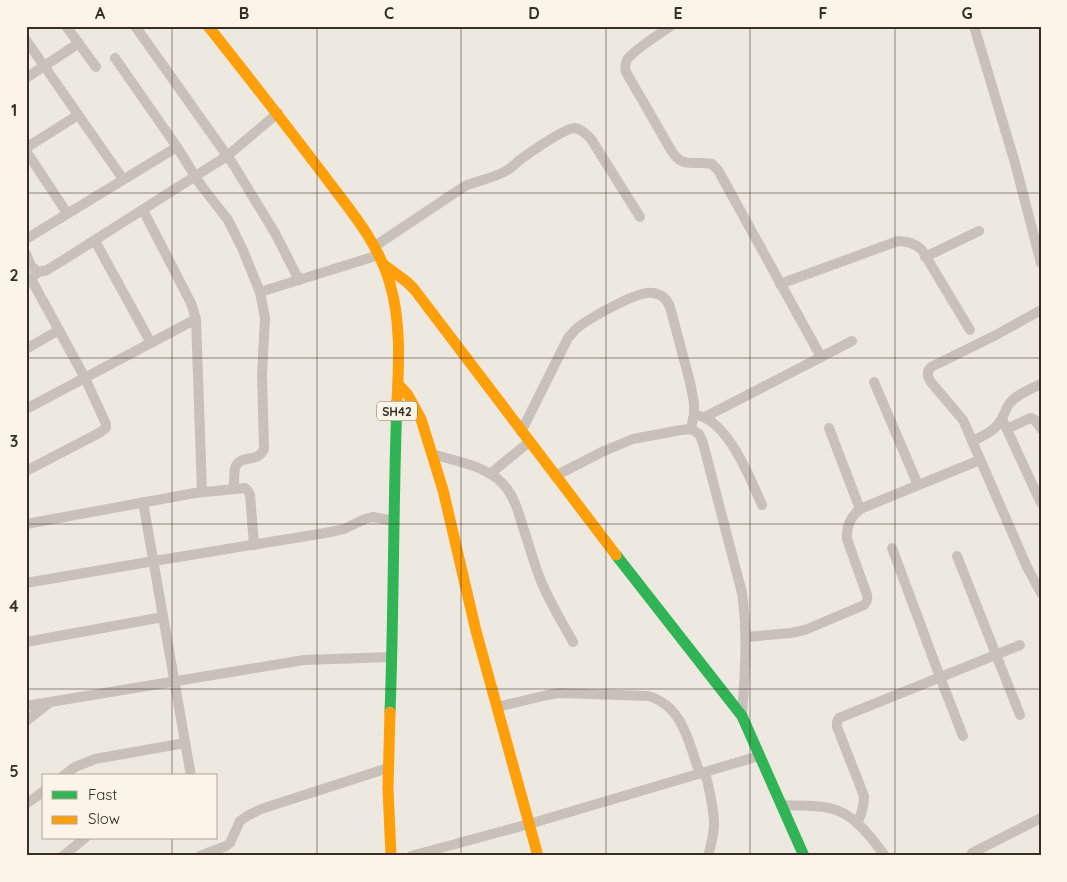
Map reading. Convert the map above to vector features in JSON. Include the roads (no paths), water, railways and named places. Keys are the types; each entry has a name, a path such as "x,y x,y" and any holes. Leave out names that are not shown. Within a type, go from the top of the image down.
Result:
{"street":[{"path":"66,26 96,67"},
{"path":"136,26 227,156 275,233 299,280"},
{"name":"SH42","path":"208,26 278,113 354,216 379,256 389,279 398,336 388,768 391,856"},
{"path":"671,26 629,58 626,64 626,72 674,155 684,163 712,164 718,170 821,357"},
{"path":"974,26 1017,171 1041,263"},
{"path":"26,40 123,179"},
{"path":"26,78 78,43"},
{"path":"114,58 228,220 260,292 265,318 262,374 264,449 259,456 247,458 236,465 234,488"},
{"path":"32,278 95,241 196,177 227,156 278,113"},
{"path":"67,213 26,150 78,115"},
{"path":"260,292 379,256 466,186 509,170 521,159 555,137 572,129 578,128 591,139 640,217"},
{"path":"26,239 177,147"},
{"path":"143,210 187,294 196,319 202,492"},
{"path":"925,257 979,231"},
{"path":"95,241 151,343"},
{"path":"780,284 898,241 908,242 917,245 970,330"},
{"path":"26,254 31,266 32,278 85,378 106,424 106,428 100,433 26,471"},
{"path":"379,256 414,289 555,476 742,716 804,856"},
{"path":"522,432 568,338 573,332 613,307 648,292 655,293 667,300 670,307 694,403 691,429"},
{"path":"1041,310 996,335 940,362 928,371 930,381 962,420 1027,567 1041,593"},
{"path":"26,409 196,319"},
{"path":"26,349 59,330"},
{"path":"705,417 852,341"},
{"path":"874,382 918,485"},
{"path":"398,384 408,395 421,419 443,490 476,630 538,856"},
{"path":"972,441 991,432 999,424 1010,402 1041,384"},
{"path":"694,414 705,417 715,423 730,442 744,466 762,505"},
{"path":"1002,418 1041,503"},
{"path":"1007,429 1030,418 1034,419 1041,429"},
{"path":"829,428 860,509"},
{"path":"555,476 604,451 634,439 691,429 699,434 703,443 742,593 746,625 746,660 742,716"},
{"path":"490,474 529,442"},
{"path":"432,454 476,467 490,474 501,482 512,496 546,594 573,642"},
{"path":"746,637 805,630 858,608 867,602 867,595 847,534 851,518 860,509 980,460"},
{"path":"26,524 202,492 245,488 250,495 254,545"},
{"path":"143,502 190,774"},
{"path":"26,583 331,532 344,529 373,517 394,521"},
{"path":"892,548 963,736"},
{"path":"958,556 1020,715"},
{"path":"26,642 163,617"},
{"path":"857,824 862,814 864,796 838,727 837,722 839,718 1020,645"},
{"path":"26,706 304,660 392,657"},
{"path":"497,707 547,694 560,693 648,696 668,706 679,719 686,734 713,806 714,822 708,856"},
{"path":"26,721 50,702"},
{"path":"66,774 75,767 95,759 185,743"},
{"path":"411,856 529,824 759,756"},
{"path":"200,856 230,843 240,821 247,816 262,809 388,768"},
{"path":"26,804 42,792"},
{"path":"781,805 829,808 846,815 876,843 885,856"},
{"path":"972,853 1041,818"},
{"path":"63,856 83,840"}]}
